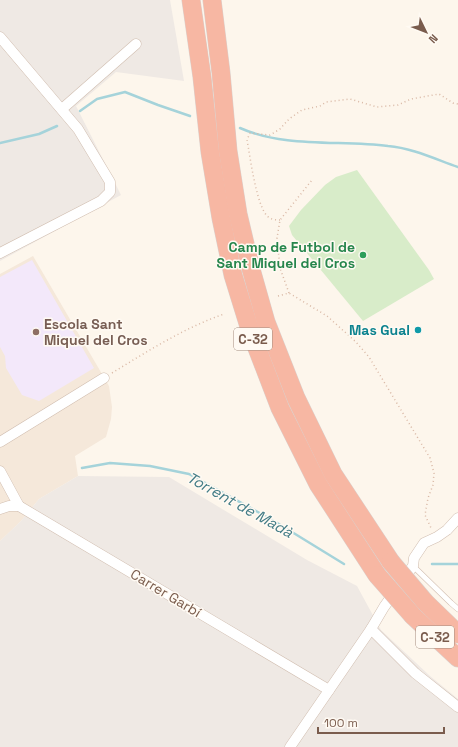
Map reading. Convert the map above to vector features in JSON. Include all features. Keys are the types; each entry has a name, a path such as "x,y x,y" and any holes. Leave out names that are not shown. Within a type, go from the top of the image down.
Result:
{"highway":[{"name":"C-32","path":"191,0 202,77 210,152 221,218 233,275 250,330 280,408 318,484 377,575 413,616 458,658"},
{"name":"C-32","path":"212,0 222,73 228,151 238,214 251,269 266,322 296,398 333,474 391,562 425,602 458,634"}],"street":[{"path":"0,38 78,128 110,182 110,192 101,201 0,253"},
{"path":"62,109 136,44"},
{"path":"0,442 104,378"},
{"path":"0,471 19,506 9,506 0,509"},
{"name":"Carrer Garbí","path":"19,506 329,690"},
{"path":"290,747 413,566 414,558 424,544 447,530 458,518"},
{"path":"371,629 415,673 458,707"}],"lane":[{"path":"413,566 458,609"}],"path":[{"path":"280,220 269,218 264,212 256,189 247,140 250,133 270,135 280,129 289,119 302,110 320,106 326,102 350,99 377,107 398,106 411,99 439,94 458,104"},
{"path":"312,180 280,220 277,238 280,268 290,293 327,316 356,342 369,358 422,444 430,458 434,472 433,485 428,498 425,515 437,537"},
{"path":"278,296 290,293"},
{"path":"104,378 153,347 204,321 224,314"}],"shaded area":[{"path":"0,0 170,0 184,81 116,72 76,106 121,195 0,261"},
{"path":"33,256 109,386 112,407 111,419 106,437 75,456 78,476 39,499 21,521 0,541 0,274"},
{"name":"Escola Sant Miquel del Cros","path":"32,260 94,368 39,401 22,395 6,368 5,356 0,347 0,277"},
{"path":"78,476 169,477 307,560 357,586 381,630 430,676 458,699 458,747 0,747 0,541 21,521 39,499"}],"green space":[{"name":"Camp de Futbol de Sant Miquel del Cros","path":"357,170 434,279 363,321 292,235 289,226 301,210 325,185 336,177"}],"waterway":[{"path":"80,111 97,99 125,92 190,116"},
{"path":"0,143 39,134 57,126"},
{"path":"240,128 257,134 294,141 370,144 397,147 423,154 458,167"},
{"name":"Torrent de Madà","path":"82,468 110,463 150,466 189,474 274,521 344,564"},
{"name":"Torrent de Madà","path":"432,564 458,564"}],"place":[{"name":"Camp de Futbol de Sant Miquel del Cros","path":"363,255"},
{"name":"Mas Gual","path":"418,330"},
{"name":"Escola Sant Miquel del Cros","path":"36,332"}]}
